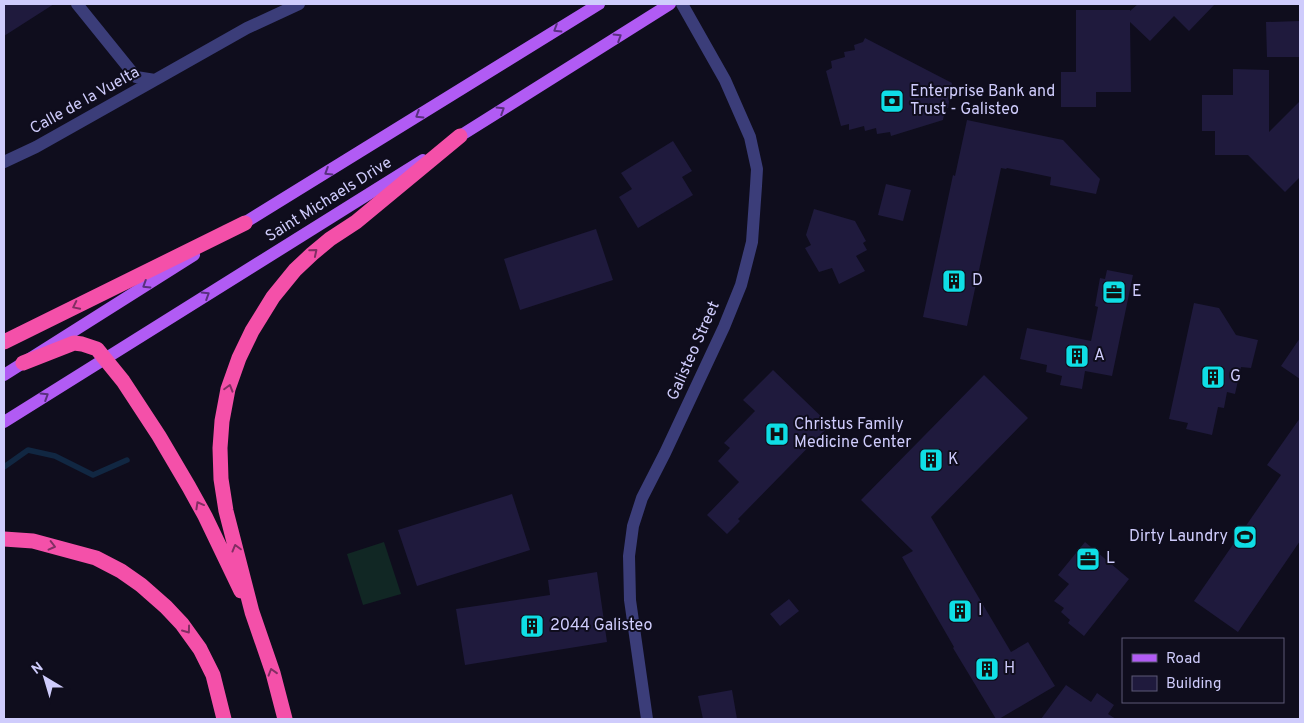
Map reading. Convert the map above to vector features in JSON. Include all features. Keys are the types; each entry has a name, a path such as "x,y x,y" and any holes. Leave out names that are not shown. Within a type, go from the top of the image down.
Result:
{"highway":[{"path":"284,719 273,674 252,612 226,511 221,479 220,448 222,421 228,389 239,358 252,331 273,297 295,270 330,239 356,222 460,136"},
{"path":"4,342 245,222"},
{"path":"23,363 74,343 97,349 106,358 159,436 189,487 252,612"},
{"path":"4,539 33,541 96,558 141,586 166,607 182,624 200,649 213,675 224,719"}],"main road":[{"name":"Saint Michaels Drive","path":"4,375 245,222 598,4"},
{"name":"Saint Michaels Drive","path":"4,422 670,4"}],"street":[{"path":"77,4 136,78 155,80"},
{"name":"Calle de la Vuelta","path":"4,162 36,147 247,28 298,4"},
{"name":"Galisteo Street","path":"647,719 630,592 629,556 633,526 642,498 661,461 741,284 752,242 757,169 750,137 726,80 682,4"}],"green space":[{"path":"384,542 401,594 363,605 347,554"}],"building":[{"path":"4,4 54,4 4,36"},
{"path":"1138,4 1215,4 1189,31 1174,16 1150,41 1130,22 1131,92 1096,92 1096,107 1061,107 1061,72 1076,72 1076,10 1130,11"},
{"path":"1300,21 1300,57 1267,57 1266,22"},
{"name":"Enterprise Bank and Trust - Galisteo","path":"865,38 952,83 948,108 945,108 943,120 891,136 890,132 877,134 876,128 865,131 864,126 849,130 849,124 841,126 826,71 832,68 831,61 845,57 844,52 855,50 854,45 863,42"},
{"path":"1233,69 1269,70 1269,132 1300,101 1300,177 1285,192 1248,155 1215,155 1215,131 1202,131 1202,95 1233,95"},
{"path":"967,120 1063,140 1100,179 1096,194 1050,185 1051,177 1001,168 967,326 923,317 953,175 955,176"},
{"path":"673,141 692,171 682,177 693,195 638,228 619,197 632,189 621,173"},
{"path":"886,184 911,190 903,221 878,215"},
{"path":"814,209 855,221 866,241 863,243 867,250 856,256 865,271 839,284 832,268 819,272 805,248 811,245 806,235"},
{"path":"596,229 613,280 520,310 504,259"},
{"path":"1107,270 1133,275 1112,376 1085,371 1082,389 1060,385 1062,376 1046,372 1047,365 1020,359 1027,328 1091,341 1098,307 1095,306 1100,278 1105,279"},
{"path":"1194,303 1219,308 1236,335 1258,340 1251,368 1241,367 1235,394 1227,392 1224,408 1218,407 1212,435 1186,429 1188,423 1169,419"},
{"path":"1300,338 1300,379 1281,366"},
{"name":"Christus Family Medicine Center","path":"773,370 830,425 738,519 740,521 727,534 707,515 739,482 718,461 730,448 724,443 755,411 743,400"},
{"path":"984,375 1028,418 931,517 1011,652 1028,642 1055,686 999,719 996,719 953,648 902,557 913,551 861,500"},
{"path":"1300,418 1300,541 1238,632 1194,601 1281,475 1267,465"},
{"path":"512,494 530,550 417,586 398,530"},
{"name":"L","path":"1085,542 1129,579 1084,636 1068,623 1070,620 1061,612 1064,608 1054,601 1069,584 1058,575"},
{"name":"2044 Galisteo","path":"597,572 607,642 465,665 456,609 550,595 548,580"},
{"path":"789,599 799,611 780,626 770,614"},
{"path":"1066,685 1091,702 1097,693 1114,705 1108,714 1116,719 1041,719"},
{"path":"732,690 737,719 703,719 698,696"}],"waterway":[{"path":"4,467 28,450 55,456 93,475 127,460"}],"place":[{"name":"Enterprise Bank and Trust - Galisteo","path":"892,101"},
{"name":"D","path":"954,281"},
{"name":"E","path":"1114,292"},
{"name":"A","path":"1077,356"},
{"name":"G","path":"1213,377"},
{"name":"Christus Family Medicine Center","path":"777,434"},
{"name":"K","path":"931,460"},
{"name":"Dirty Laundry","path":"1245,537"},
{"name":"L","path":"1088,559"},
{"name":"I","path":"960,611"},
{"name":"2044 Galisteo","path":"532,626"},
{"name":"H","path":"987,669"}]}
